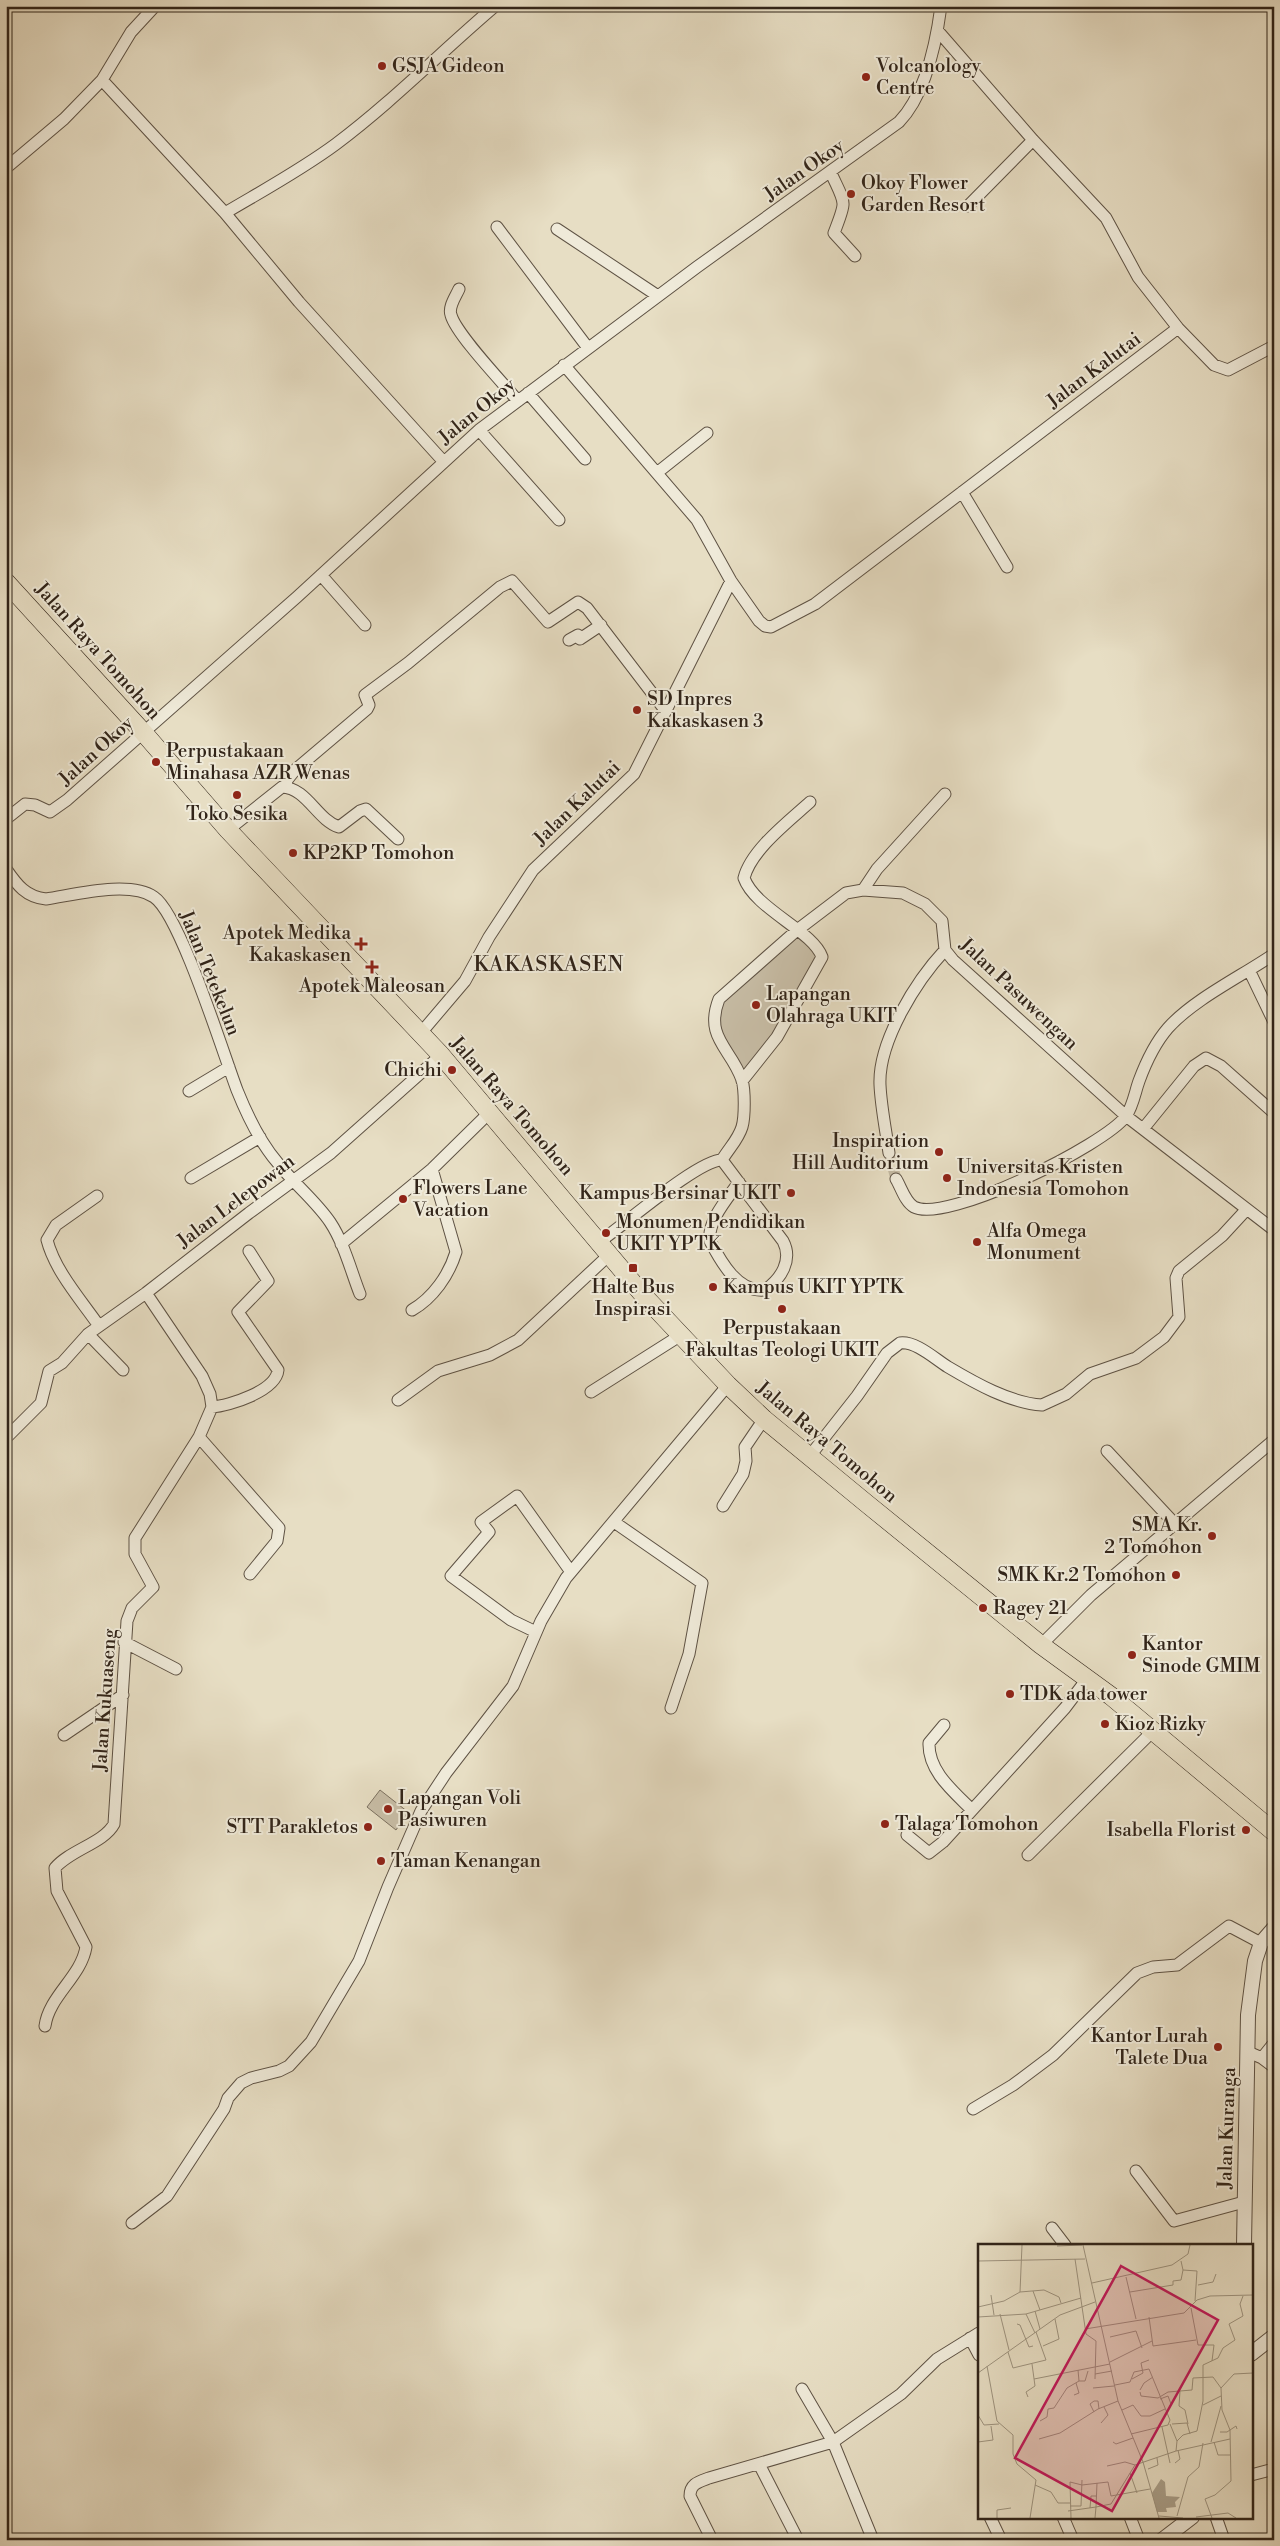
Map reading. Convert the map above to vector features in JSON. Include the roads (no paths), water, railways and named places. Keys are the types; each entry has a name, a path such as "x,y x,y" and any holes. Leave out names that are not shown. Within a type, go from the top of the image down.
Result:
{"highway":[{"name":"Jalan Raya Tomohon","path":"6,582 143,732 228,830 441,1055 604,1249 728,1385 809,1457 1041,1645 1153,1731 1274,1832"}],"street":[{"path":"6,168 64,119 102,80 131,32 155,6"},
{"path":"226,213 308,164 336,144 437,59 495,6"},
{"name":"Jalan Okoy","path":"6,819 29,803 45,811 53,810 321,575 443,461 479,430 658,296 886,133 914,105 938,31 941,6"},
{"path":"938,31 1033,140 1106,218 1138,277 1178,328 1199,351 1221,370 1232,369 1274,346"},
{"path":"102,80 226,213 299,302 443,461"},
{"path":"968,206 1033,140"},
{"path":"831,173 844,204 842,218 834,233 855,256"},
{"path":"497,227 588,348"},
{"path":"557,230 658,296"},
{"path":"459,289 450,310 451,315 461,331 518,401"},
{"name":"Jalan Kalutai","path":"564,365 698,520 732,581 762,624 771,627 779,625 815,604 1178,328"},
{"path":"528,393 585,459"},
{"path":"479,430 559,520"},
{"path":"658,472 708,433"},
{"path":"962,492 1007,567"},
{"path":"321,575 364,625"},
{"path":"286,787 287,780 295,770 367,709 369,705 365,695 402,668 508,582 512,581 548,622 578,602 587,608 665,710"},
{"name":"Jalan Kalutai","path":"420,1034 465,981 498,922 533,870 634,774 732,581"},
{"path":"569,640 578,635 580,639 601,626"},
{"path":"228,830 277,789 286,787 302,795 335,826 344,825 364,809 398,839"},
{"path":"863,890 877,869 945,794"},
{"path":"742,1081 777,1037 822,957 820,950 813,943 796,931 754,894 744,878 753,860 772,837 810,802"},
{"name":"Jalan Tetekelun","path":"6,869 23,892 35,898 46,899 125,890 143,892 153,897 166,912 182,944 229,1067 260,1137 277,1163 329,1220 341,1244 360,1294"},
{"name":"Jalan Pasuwengan","path":"722,1160 733,1146 743,1124 742,1081 715,1032 714,1010 719,999 796,931 846,893 863,890 903,893 925,904 942,921 945,950 958,965 1126,1116 1274,1230"},
{"path":"889,1153 880,1083 884,1059 909,997 930,966 945,950"},
{"path":"896,1179 907,1199 914,1207 932,1210 990,1194 1053,1166 1109,1132 1126,1116 1156,1045 1168,1028 1181,1015 1274,954"},
{"path":"1249,970 1274,1022"},
{"name":"Jalan Lelepowan","path":"6,1438 41,1403 49,1371 62,1363 88,1334 146,1293 330,1153 441,1055"},
{"path":"1143,1129 1194,1066 1206,1058 1221,1066 1274,1113"},
{"path":"189,1091 229,1067"},
{"path":"341,1244 432,1169 489,1113"},
{"path":"190,1178 260,1137"},
{"path":"398,1400 438,1371 490,1355 518,1340 604,1249 676,1184 710,1163 722,1160 739,1182 787,1248 786,1261 781,1274 765,1290 750,1291 742,1286 732,1275 710,1241 709,1235 716,1218 739,1182"},
{"path":"412,1310 424,1303 437,1289 453,1263 456,1252 432,1169"},
{"path":"97,1196 56,1225 47,1240 68,1281 99,1326"},
{"path":"809,1457 857,1396 887,1353 900,1343 911,1344 950,1367 1005,1395 1042,1405 1066,1394 1090,1374 1136,1358 1164,1338 1180,1318 1176,1278 1179,1271 1222,1236 1246,1210"},
{"path":"146,1293 202,1376 210,1394 212,1407 229,1406 240,1402 269,1384 278,1374 278,1370 238,1312 268,1282 249,1251"},
{"path":"88,1334 123,1370"},
{"path":"591,1392 681,1335"},
{"path":"132,2223 167,2196 224,2109 228,2098 241,2083 289,2066 311,2042 359,1961 421,1811 446,1773 513,1686 536,1632 551,1603 572,1572 728,1385"},
{"name":"Jalan Kukuaseng","path":"45,2026 52,2006 75,1972 86,1947 57,1891 55,1868 68,1856 106,1834 114,1824 123,1695 124,1642 132,1608 153,1587 135,1554 135,1538 199,1437 212,1407"},
{"path":"723,1506 743,1474 746,1461 745,1448 764,1419"},
{"path":"199,1437 279,1528 277,1541 250,1574"},
{"path":"1041,1645 1091,1595 1274,1440"},
{"path":"1107,1451 1175,1524"},
{"path":"536,1632 510,1620 451,1576 489,1532 481,1522 517,1496 572,1572"},
{"path":"614,1522 702,1583 689,1654 671,1708"},
{"path":"124,1642 176,1669"},
{"path":"907,1835 923,1850 929,1853 933,1852 1065,1708 1087,1679"},
{"path":"64,1735 123,1695"},
{"path":"944,1725 929,1743 930,1754 937,1771 946,1784 972,1810"},
{"path":"1028,1855 1153,1731"},
{"path":"973,2109 1013,2085 1053,2055 1137,1973 1153,1967 1177,1965 1229,1926 1261,1943"},
{"name":"Jalan Kuranga","path":"1244,2244 1250,1985 1261,1943 1274,1928"},
{"path":"1262,2058 1274,2043"},
{"path":"1248,2052 1262,2058 1274,2067"},
{"path":"1136,2171 1174,2221 1244,2202"},
{"path":"1052,2228 1064,2244"},
{"path":"712,2540 694,2506 690,2489 694,2484 834,2442 893,2401 937,2359 974,2335 978,2351"},
{"path":"1252,2353 1274,2336"},
{"path":"802,2389 834,2442 873,2540"},
{"path":"759,2464 798,2540"},
{"path":"1252,2475 1274,2468"},
{"path":"990,2518 1001,2540"},
{"path":"1063,2518 1073,2540"},
{"path":"1130,2518 1139,2540"},
{"path":"1162,2540 1191,2518"},
{"path":"1216,2518 1224,2540"}],"tunnel":[{"path":"889,1153 896,1179"}],"place":[{"name":"GSJA Gideon","path":"382,66"},
{"name":"Volcanology Centre","path":"866,77"},
{"name":"Okoy Flower Garden Resort","path":"851,194"},
{"name":"SD Inpres Kakaskasen 3","path":"637,710"},
{"name":"Perpustakaan Minahasa AZR Wenas","path":"156,762"},
{"name":"Toko Sesika","path":"237,795"},
{"name":"KP2KP Tomohon","path":"293,853"},
{"name":"Apotek Medika Kakaskasen","path":"361,944"},
{"name":"Apotek Maleosan","path":"372,967"},
{"name":"Lapangan Olahraga UKIT","path":"756,1005"},
{"name":"Chichi","path":"452,1070"},
{"name":"Inspiration Hill Auditorium","path":"939,1152"},
{"name":"Universitas Kristen Indonesia Tomohon","path":"947,1178"},
{"name":"Kampus Bersinar UKIT","path":"791,1193"},
{"name":"Flowers Lane Vacation","path":"403,1199"},
{"name":"Monumen Pendidikan UKIT YPTK","path":"606,1233"},
{"name":"Alfa Omega Monument","path":"977,1242"},
{"name":"Halte Bus Inspirasi","path":"633,1268"},
{"name":"Kampus UKIT YPTK","path":"713,1287"},
{"name":"Perpustakaan Fakultas Teologi UKIT","path":"782,1309"},
{"name":"SMA Kr. 2 Tomohon","path":"1212,1536"},
{"name":"SMK Kr.2 Tomohon","path":"1176,1575"},
{"name":"Ragey 21","path":"983,1608"},
{"name":"Kantor Sinode GMIM","path":"1132,1655"},
{"name":"TDK ada tower","path":"1010,1694"},
{"name":"Kioz Rizky","path":"1105,1724"},
{"name":"Lapangan Voli Pasiwuren","path":"388,1809"},
{"name":"Talaga Tomohon","path":"885,1824"},
{"name":"STT Parakletos","path":"368,1827"},
{"name":"Isabella Florist","path":"1246,1830"},
{"name":"Taman Kenangan","path":"381,1861"},
{"name":"Kantor Lurah Talete Dua","path":"1218,2047"}],"district":[{"name":"KAKASKASEN","path":"549,965"}]}
